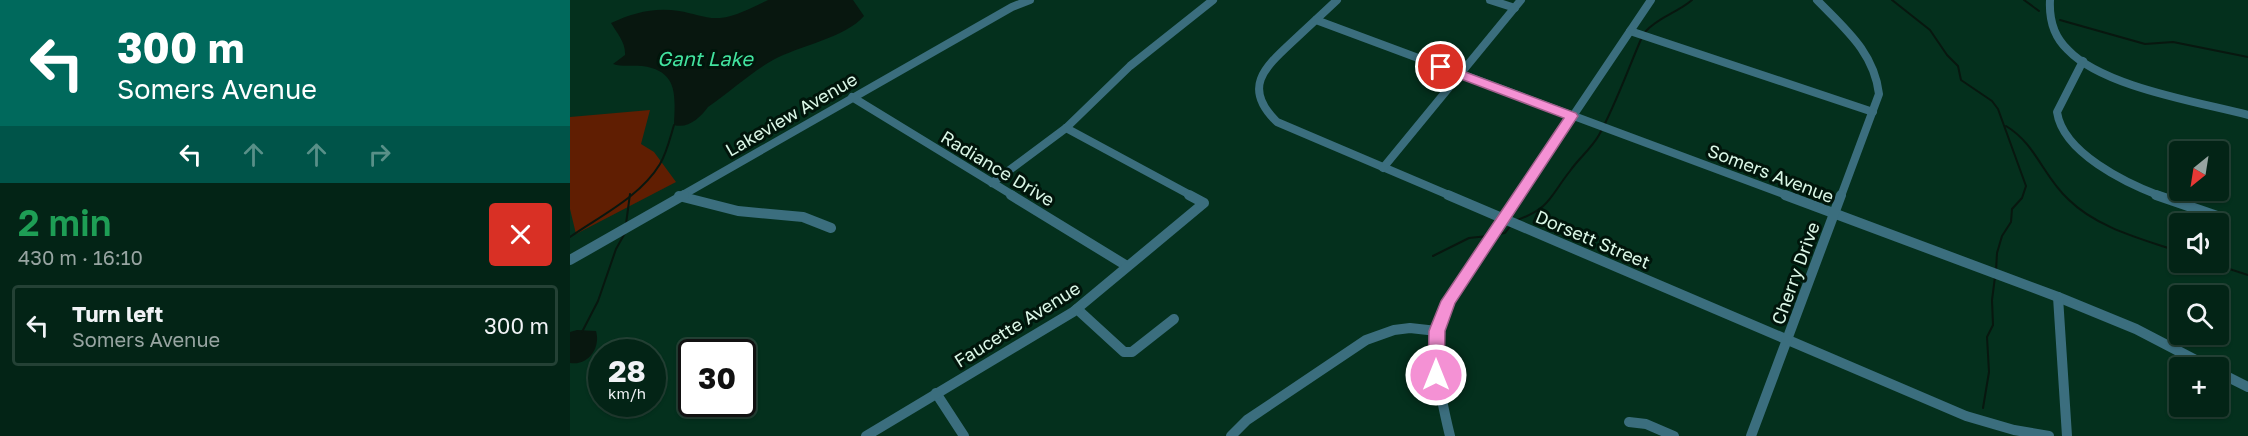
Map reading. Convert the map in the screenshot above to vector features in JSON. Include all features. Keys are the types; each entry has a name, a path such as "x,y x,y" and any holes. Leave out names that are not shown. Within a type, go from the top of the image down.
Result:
{"street":[{"name":"Lakeview Avenue","path":"570,260 852,97 1012,7 1030,0"},
{"path":"992,183 1066,128 1123,72 1213,0"},
{"name":"Dorsett Street","path":"1337,0 1264,70 1258,90 1263,107 1269,115 1285,127 1966,416 2014,430 2049,436"},
{"path":"1490,0 1515,8"},
{"path":"1383,168 1521,0"},
{"path":"1450,436 1436,375 1437,331 1455,288 1651,0"},
{"name":"Cherry Drive","path":"1751,436 1878,94 1878,78 1875,68 1859,43 1817,0"},
{"path":"2050,0 2049,15 2058,37 2073,56 2128,81 2248,116"},
{"name":"Somers Avenue","path":"1316,20 2058,297 2136,329 2190,357"},
{"path":"1630,31 1873,112"},
{"path":"2083,61 2057,112 2061,128 2089,159 2117,179 2209,213"},
{"name":"Radiance Drive","path":"852,97 1127,266"},
{"name":"Faucette Avenue","path":"866,436 1077,309 1204,203 1066,128"},
{"path":"679,196 738,211 803,217 831,228"},
{"path":"2058,297 2067,436"},
{"path":"1077,309 1124,352 1132,352 1174,319"},
{"path":"1230,436 1246,420 1366,340 1394,330 1410,328 1437,331"},
{"path":"2229,378 2248,387"},
{"path":"936,393 964,436"},
{"path":"1629,422 1646,424 1674,436"}],"shaded area":[{"path":"650,110 641,144 654,152 676,182 576,234 570,209 570,117"}],"water":[{"name":"Gant Lake","path":"768,0 853,0 864,16 856,24 833,36 773,60 708,107 697,119 679,126 674,125 675,104 672,86 663,73 642,66 613,64 625,55 623,42 611,23 619,19 661,10 720,18 739,13"},
{"path":"596,331 597,339 588,339 588,358 582,362 570,363 570,332"}],"waterway":[{"path":"1645,32 1656,22 1692,0"},
{"path":"1892,0 1930,30 1947,55 1958,66 1961,80 1992,101 1998,109 2026,186 2022,198 2012,209 2011,222 2002,236 1997,253 1996,271"},
{"path":"2024,0 2039,11"},
{"path":"2060,20 2145,44 2173,42 2248,57"},
{"path":"1517,220 1543,206 1596,140 1611,111 1642,37"},
{"path":"630,197 652,176 660,164 674,125"},
{"path":"2006,126 2025,142 2059,190 2080,209 2106,225 2169,248"},
{"path":"570,237 630,197"},
{"path":"626,224 630,197"},
{"path":"1497,234 1505,233 1511,225"},
{"path":"582,332 598,301 616,249 625,233"},
{"path":"1433,256 1469,238 1488,236"},
{"path":"2229,269 2248,275"},
{"path":"1983,408 1989,372 1987,337 1993,325 1992,300 1995,277"}],"route":[{"path":"1436,375 1437,331 1448,301 1572,116 1441,67"}]}
